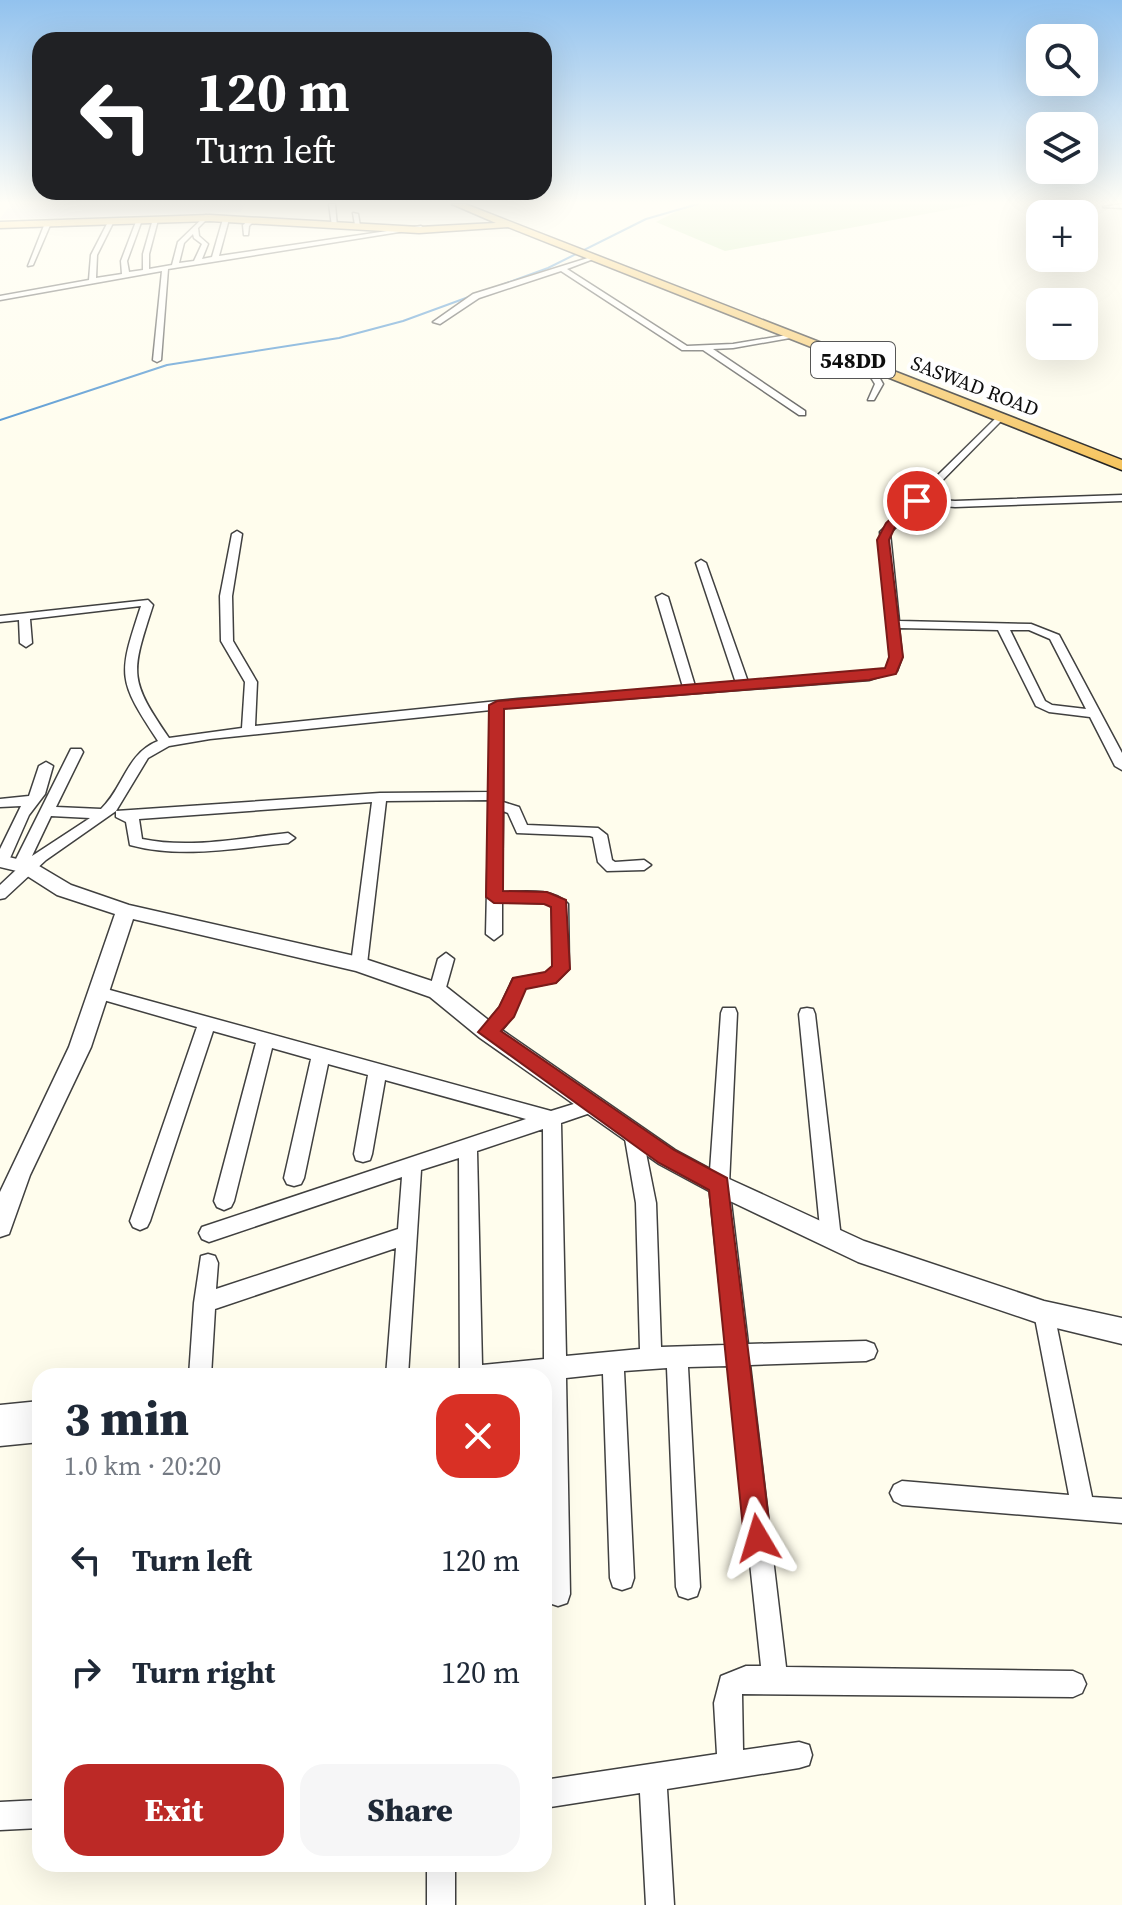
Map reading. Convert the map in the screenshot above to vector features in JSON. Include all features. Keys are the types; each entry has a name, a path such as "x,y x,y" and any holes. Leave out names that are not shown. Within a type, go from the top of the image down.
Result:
{"highway":[{"name":"SASWAD ROAD","path":"682,293 1122,465"}],"street":[{"path":"0,298 29,293"},
{"path":"157,360 163,293"},
{"path":"437,322 485,293"},
{"path":"600,293 685,348 707,349 790,336"},
{"path":"707,349 802,413"},
{"path":"871,398 879,384 874,376 884,372"},
{"path":"12,863 106,812 119,797 138,758 151,747 166,743 248,731 497,705 869,676 891,671 896,657 883,540 890,525 1000,417"},
{"path":"920,497 1050,491"},
{"path":"920,497 955,504 1122,498"},
{"path":"237,534 226,596 227,641 251,682 248,731"},
{"path":"701,563 743,685"},
{"path":"662,597 690,689"},
{"path":"0,619 144,602 147,605 128,664 128,680 132,692 166,743"},
{"path":"24,616 26,643"},
{"path":"893,624 1031,627 1055,637 1122,766"},
{"path":"1002,626 1040,703 1049,708 1095,714"},
{"path":"494,934 497,705"},
{"path":"12,863 47,811 76,752"},
{"path":"0,894 12,863 22,814 34,800 46,766"},
{"path":"359,964 380,797"},
{"path":"47,811 126,815 380,797 496,800 514,810 522,830 593,831 600,835 605,862 612,867 644,865"},
{"path":"0,803 34,800"},
{"path":"126,815 133,820 135,842 142,844 178,847 288,838"},
{"path":"12,863 64,890 126,911 359,964 437,991 488,1032 633,1133 719,1185 858,1251 1044,1313 1122,1331"},
{"path":"488,1032 507,1011 519,983 550,978 561,969 560,904 547,898 494,897"},
{"path":"0,1226 18,1175 80,1047 126,911"},
{"path":"437,991 446,959"},
{"path":"99,993 552,1119"},
{"path":"729,1013 719,1185 775,1680"},
{"path":"807,1014 831,1238"},
{"path":"140,1221 207,1023"},
{"path":"224,1201 266,1039"},
{"path":"294,1178 321,1055"},
{"path":"363,1154 378,1070"},
{"path":"209,1233 593,1105"},
{"path":"552,1119 558,1594"},
{"path":"633,1133 646,1203 651,1358"},
{"path":"468,1147 471,1368"},
{"path":"398,1368 412,1165"},
{"path":"204,1303 408,1235"},
{"path":"200,1368 208,1263"},
{"path":"1044,1313 1083,1508"},
{"path":"552,1370 651,1358 866,1351"},
{"path":"677,1357 688,1587"},
{"path":"613,1362 622,1578"},
{"path":"0,1416 32,1413"},
{"path":"0,1435 32,1432"},
{"path":"902,1493 1122,1511"},
{"path":"731,1765 727,1703 730,1685 746,1679 1073,1684"},
{"path":"552,1793 799,1755"},
{"path":"653,1777 660,1905"},
{"path":"0,1816 32,1814"},
{"path":"441,1872 441,1905"}],"waterway":[{"path":"0,420 167,365 339,338 403,321 480,293"}],"route":[{"path":"758,1538 719,1185 667,1157 488,1032 507,1011 519,983 532,978 550,978 558,975 561,969 560,904 547,898 494,897 497,705 869,676 891,671 896,657 883,540 890,525 917,501"}]}
